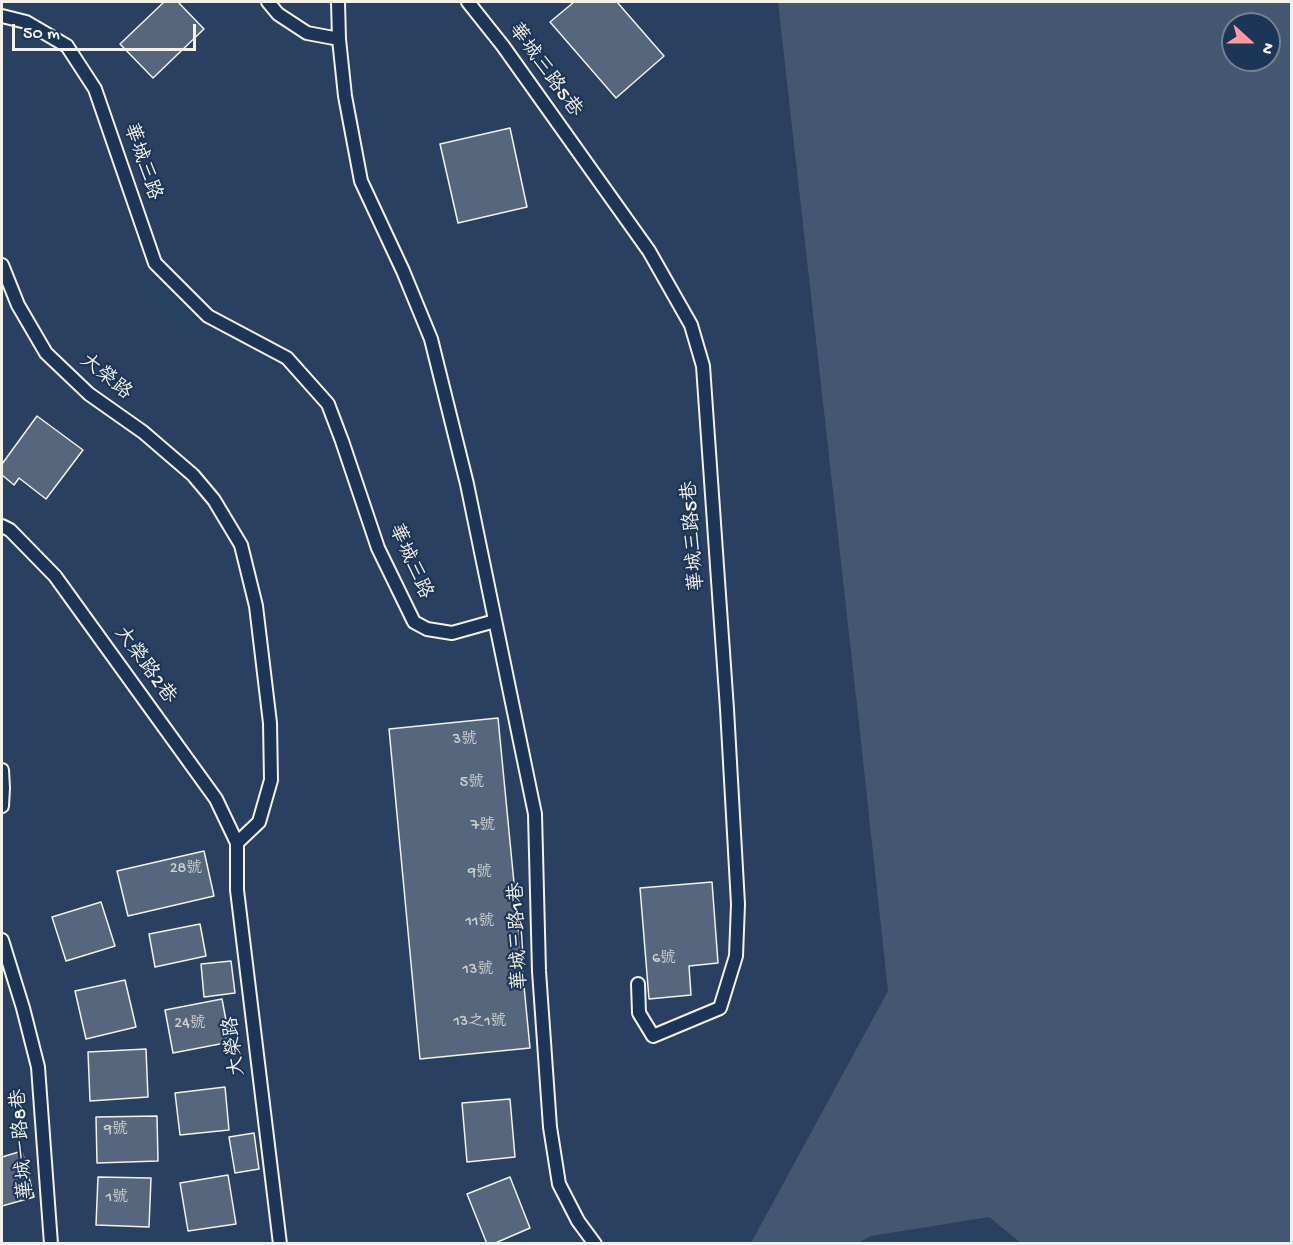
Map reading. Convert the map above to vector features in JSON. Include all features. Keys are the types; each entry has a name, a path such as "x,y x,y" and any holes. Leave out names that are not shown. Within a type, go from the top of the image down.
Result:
{"lane":[{"path":"268,2 278,14 307,33 339,39"},
{"path":"338,2 345,96 361,181 403,271 430,339 467,484 495,621"},
{"name":"華城三路5巷","path":"468,2 503,46 649,251 691,325 703,366 738,892 736,956 720,1008 653,1036 639,1014 638,984"},
{"name":"華城三路","path":"2,16 26,22 67,46 95,89 155,263 208,316 287,358 327,404 378,548 414,622 427,629 452,633 495,621"},
{"name":"大榮路","path":"2,265 18,305 46,353 89,394 143,432 193,475 214,500 242,545 256,606 270,723 271,780 259,822 237,843 237,890 279,1244"},
{"name":"大榮路2巷","path":"2,526 10,530 55,576 216,800 237,843"},
{"name":"華城三路1巷","path":"495,621 535,814 539,970 552,1139 560,1184 578,1221 596,1244"},
{"path":"2,770 2,806"},
{"name":"華城一路8巷","path":"2,940 38,1067 51,1244"}],"shaded area":[{"path":"778,2 1291,2 1291,1243 1021,1243 989,1217 871,1236 858,1243 751,1243 888,991"}],"building":[{"path":"164,2 178,2 204,29 153,78 120,44"},
{"path":"574,2 617,2 664,56 616,98 550,22"},
{"path":"510,128 527,207 458,223 440,144"},
{"path":"37,416 83,450 46,499 19,478 14,485 2,475 2,464"},
{"path":"498,718 530,1048 420,1059 389,729"},
{"path":"204,851 214,896 128,916 117,871"},
{"path":"712,882 718,963 689,966 691,995 649,999 640,888"},
{"path":"101,902 115,946 66,961 52,917"},
{"path":"200,924 206,956 155,967 149,934"},
{"path":"231,961 235,993 204,997 201,964"},
{"path":"125,980 136,1027 86,1039 75,991"},
{"path":"222,999 230,1042 173,1053 165,1010"},
{"path":"146,1049 148,1097 90,1101 88,1052"},
{"path":"225,1087 229,1130 180,1135 175,1093"},
{"path":"510,1099 515,1157 467,1162 462,1103"},
{"path":"157,1116 158,1161 97,1163 96,1117"},
{"path":"254,1133 259,1169 235,1173 229,1137"},
{"path":"22,1151 34,1197 2,1206 2,1157"},
{"path":"228,1175 236,1224 188,1231 180,1183"},
{"path":"98,1177 151,1178 149,1227 96,1225"},
{"path":"510,1177 530,1228 493,1244 487,1244 467,1194"}]}
